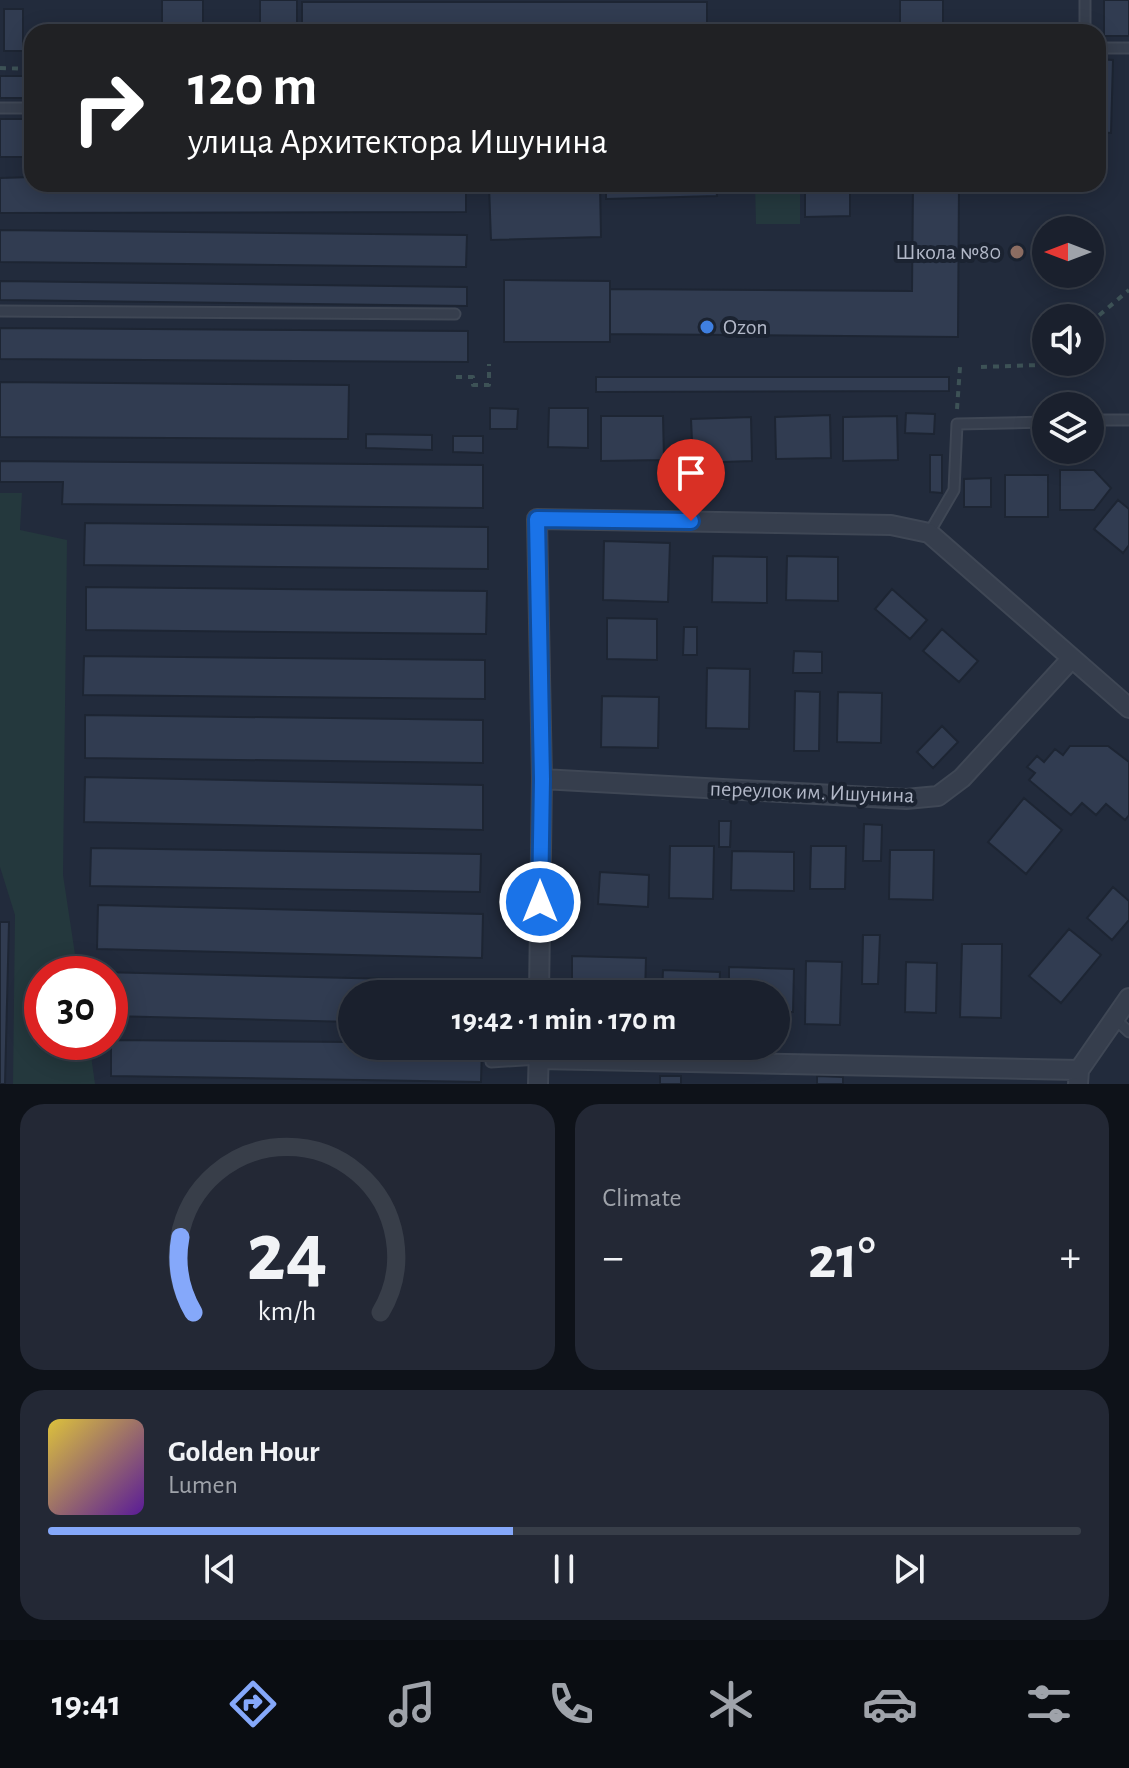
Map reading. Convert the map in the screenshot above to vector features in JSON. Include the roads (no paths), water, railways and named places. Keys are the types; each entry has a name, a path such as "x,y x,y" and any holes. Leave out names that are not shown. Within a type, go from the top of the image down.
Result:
{"street":[{"path":"539,980 542,779 537,519 891,525 929,533 1129,708"},
{"name":"переулок им. Ишунина","path":"542,779 906,799 938,796 962,778 1072,658"},
{"path":"696,1060 1078,1077 1129,998"},
{"path":"538,1084 539,1060"}],"lane":[{"path":"1085,0 1085,24"},
{"path":"1106,48 1129,48"},
{"path":"0,108 24,108"},
{"path":"0,311 455,314"},
{"path":"1104,420 1129,420"},
{"path":"929,533 954,490 957,424 1032,422"},
{"path":"1115,1019 1129,1032"},
{"path":"491,1062 502,1060"}],"place":[{"name":"Школа №80","path":"1017,252"},
{"name":"Ozon","path":"707,327"}]}
